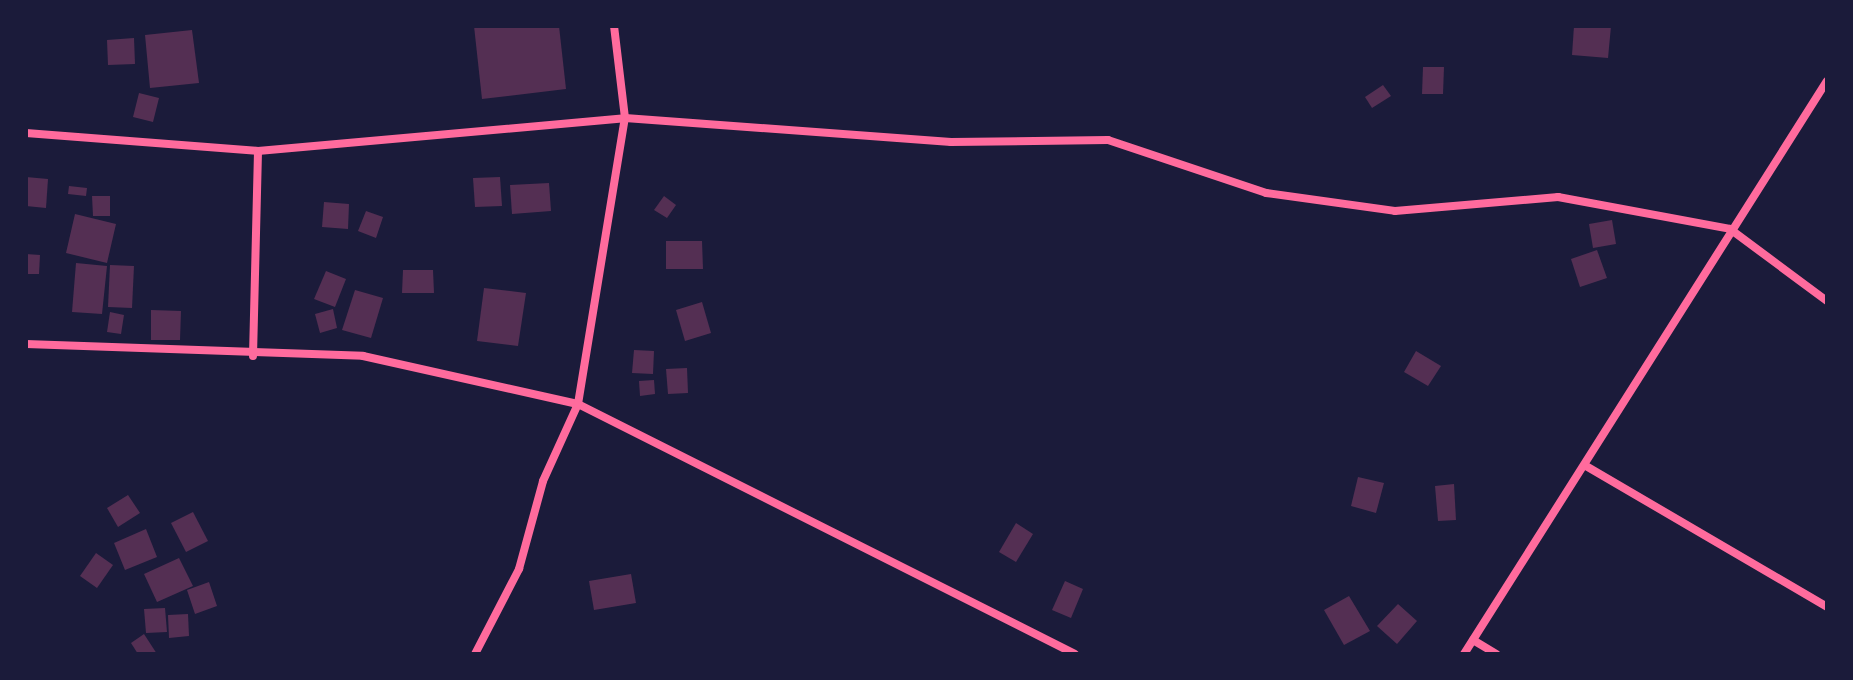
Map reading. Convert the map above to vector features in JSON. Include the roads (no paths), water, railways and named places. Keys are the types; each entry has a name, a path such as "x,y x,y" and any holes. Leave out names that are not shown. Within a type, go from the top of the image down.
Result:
{"street":[{"path":"475,654 519,569 543,481 578,404 625,118 614,26"},
{"path":"1464,654 1586,466 1730,229 1827,81"},
{"path":"26,133 258,151 625,118 951,142 1108,140 1266,193 1395,211 1558,197 1730,229 1827,301"},
{"path":"253,356 258,151"},
{"path":"26,344 253,356 363,356 578,404 1075,654"},
{"path":"1586,466 1827,607"},
{"path":"1473,640 1496,654"}]}
